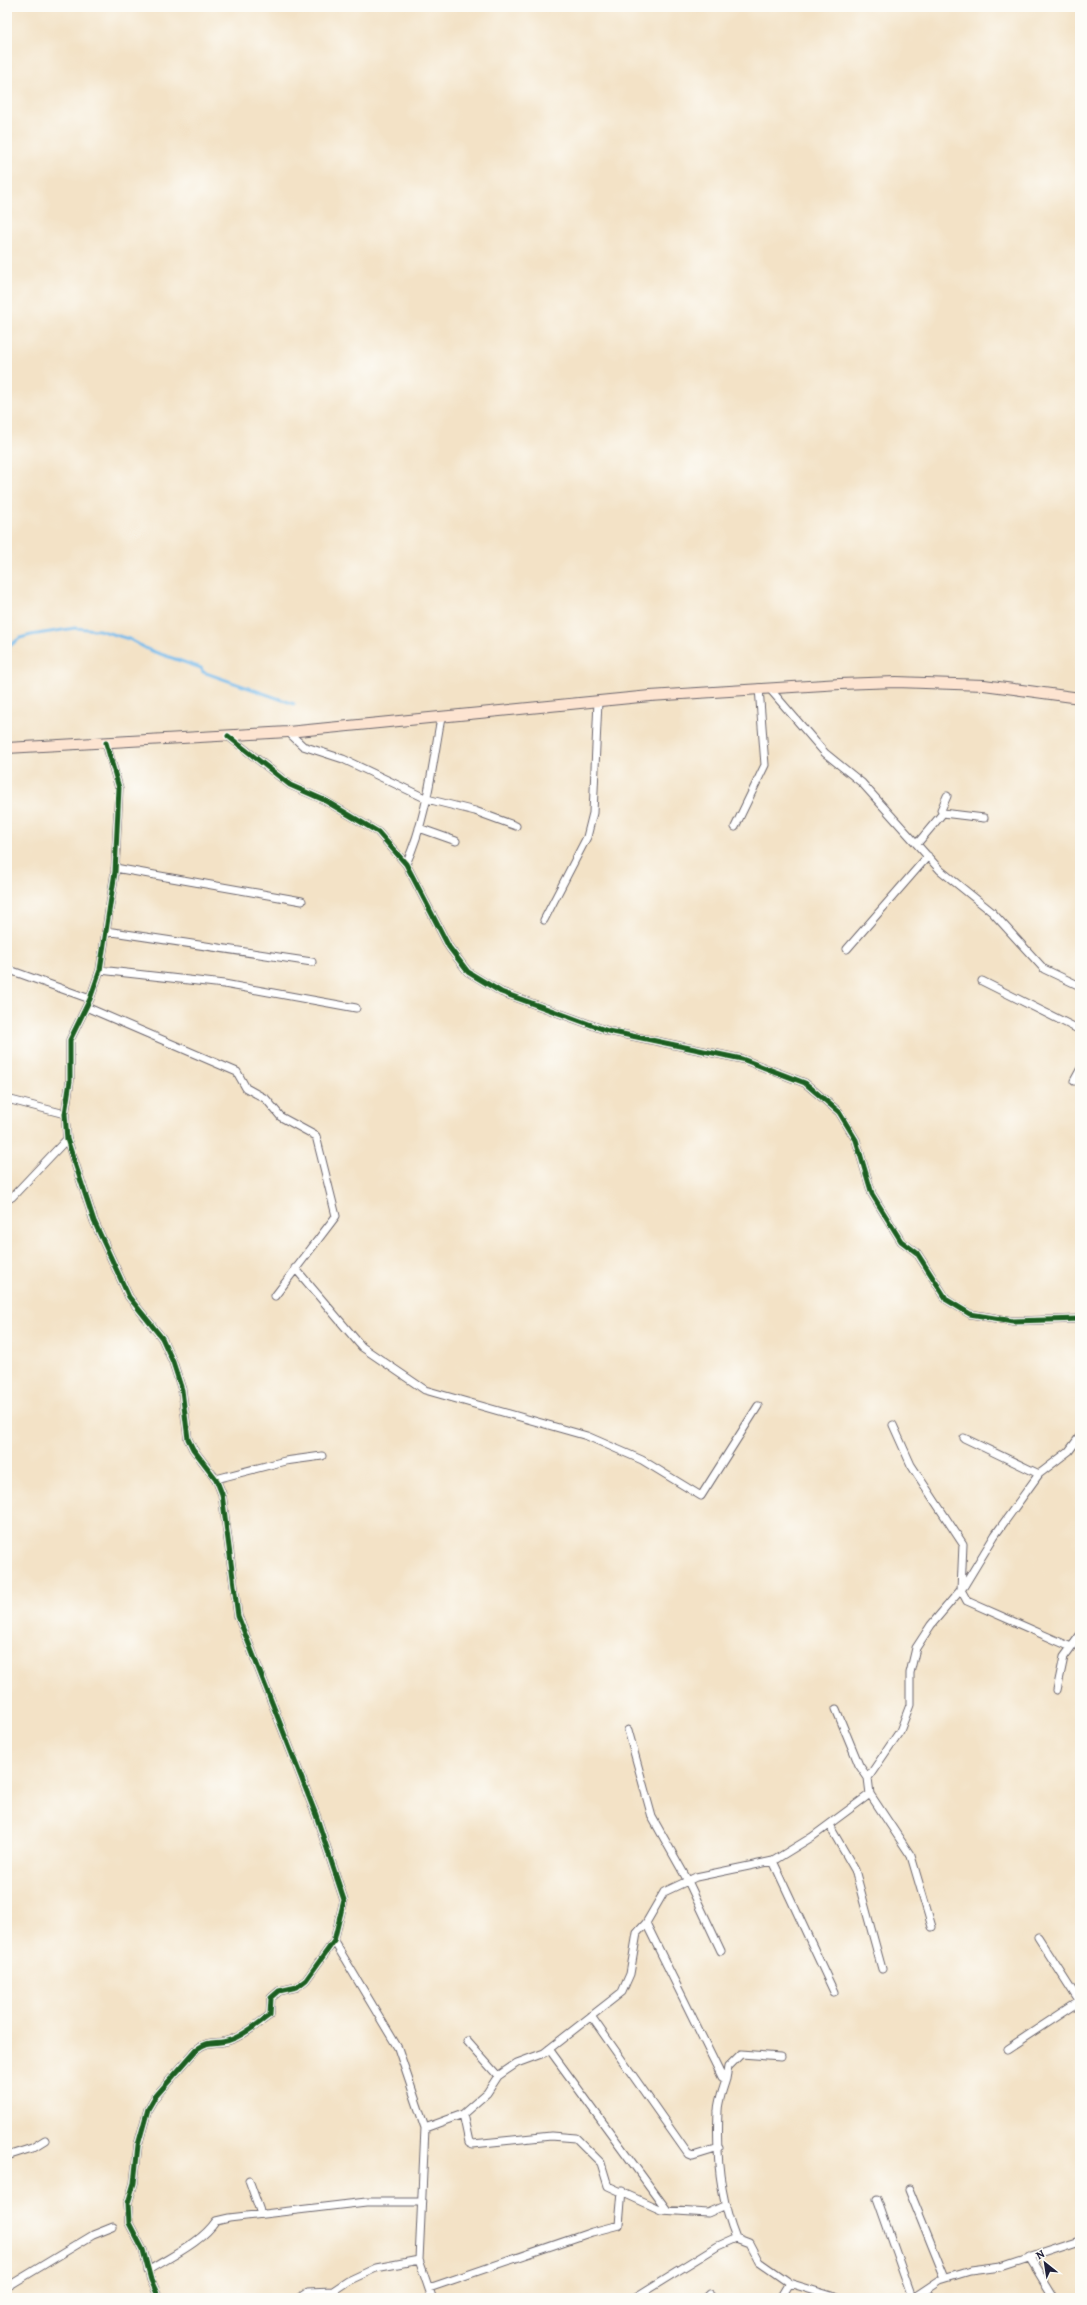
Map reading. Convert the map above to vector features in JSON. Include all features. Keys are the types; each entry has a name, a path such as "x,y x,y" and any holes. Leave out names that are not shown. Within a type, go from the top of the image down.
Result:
{"main road":[{"path":"7,748 288,732 441,718 598,701 764,688 896,682 984,685 1080,698"}],"street":[{"path":"735,827 765,765 764,688"},
{"path":"764,688 825,752 862,783 940,870 992,912 1044,969 1080,986"},
{"path":"544,920 587,837 593,813 598,701"},
{"path":"406,864 419,828 427,799 441,718"},
{"path":"288,732 303,746 343,759 427,799 475,811 516,826"},
{"path":"228,736 290,785 324,800 378,832 406,864 450,947 468,972 501,992 608,1031 742,1059 805,1083 839,1112 856,1140 872,1194 901,1241 918,1253 947,1300 970,1314 1013,1321 1080,1319"},
{"path":"106,743 118,788 115,868 100,970 90,999 70,1040 70,1081 65,1114 67,1139 94,1221 129,1297 162,1338 173,1362 182,1390 188,1439 193,1449 216,1479 222,1494 238,1616 316,1815 344,1900 334,1941 306,1980 297,1987 279,1991 272,1998 270,2015 241,2036 227,2041 205,2043 197,2049 155,2097 148,2109 138,2146 134,2183 128,2203 129,2222 143,2250 148,2271 159,2298"},
{"path":"943,813 941,810 947,796"},
{"path":"917,844 943,813"},
{"path":"943,813 984,818"},
{"path":"419,828 456,841"},
{"path":"847,950 928,856"},
{"path":"115,868 302,901"},
{"path":"106,931 312,962"},
{"path":"7,969 90,999"},
{"path":"100,970 224,984 356,1008"},
{"path":"982,981 1080,1030"},
{"path":"86,1007 237,1072 246,1088 266,1099 281,1117 316,1136 336,1216 275,1296"},
{"path":"1074,1081 1080,1070"},
{"path":"7,1099 65,1114"},
{"path":"7,1200 12,1197 67,1139"},
{"path":"296,1268 362,1347 425,1390 587,1436 642,1460 701,1496 758,1406"},
{"path":"894,1425 911,1465 963,1544 961,1590 967,1601 1072,1647"},
{"path":"868,1778 903,1724 910,1705 910,1673 916,1648 931,1625 961,1590 994,1535 1039,1474 1070,1451 1080,1436"},
{"path":"964,1438 1039,1474"},
{"path":"216,1479 285,1461 322,1456"},
{"path":"1057,1690 1064,1657 1080,1635"},
{"path":"836,1708 859,1766 868,1778 870,1794 911,1856 932,1927"},
{"path":"628,1730 652,1818 688,1881 721,1951"},
{"path":"425,2128 463,2114 487,2092 498,2076 517,2063 536,2057 549,2049 622,1992 630,1974 637,1933 646,1923 664,1892 696,1877 773,1861 829,1825 870,1794"},
{"path":"829,1825 855,1870 864,1898 882,1969"},
{"path":"773,1861 834,1992"},
{"path":"646,1923 722,2077 726,2078"},
{"path":"1007,2049 1079,2001 1038,1938"},
{"path":"334,1941 398,2048 425,2128 419,2260 430,2288 432,2298"},
{"path":"591,2016 688,2154 693,2156 719,2148"},
{"path":"467,2042 498,2076"},
{"path":"549,2049 667,2210"},
{"path":"736,2238 726,2205 719,2169 718,2110 728,2067 741,2054 781,2057"},
{"path":"463,2114 469,2142 473,2144 551,2136 576,2138 601,2164 608,2186 622,2191 661,2210 708,2213 726,2205"},
{"path":"7,2156 32,2148 45,2140"},
{"path":"249,2180 261,2214"},
{"path":"909,2189 945,2278"},
{"path":"430,2288 592,2232 619,2225 622,2191"},
{"path":"877,2200 913,2298 945,2278 1001,2267 1080,2241"},
{"path":"148,2271 197,2241 208,2232 216,2221 261,2214 366,2202 421,2202"},
{"path":"7,2287 93,2235 113,2227"},
{"path":"634,2298 718,2246 736,2238 749,2243 760,2262 789,2283 801,2288 838,2298"},
{"path":"1029,2257 1054,2298"},
{"path":"299,2298 308,2292 333,2291 348,2281 376,2268 419,2260"},
{"path":"780,2298 789,2283"}],"waterway":[{"path":"7,648 20,638 31,635 75,628 99,630 129,639 149,650 201,668 203,672 294,704"}],"cycle path":[{"path":"228,736 290,785 324,800 378,832 406,864 449,947 468,972 501,992 608,1031 742,1059 805,1083 839,1112 856,1140 872,1194 901,1241 917,1253 947,1300 970,1314 1013,1321 1080,1319"},
{"path":"106,743 119,788 115,872 100,970 90,999 70,1040 70,1081 65,1114 67,1139 94,1221 129,1297 162,1338 173,1362 182,1390 188,1439 193,1449 216,1479 222,1494 238,1616 316,1815 344,1900 334,1941 306,1980 297,1987 279,1991 271,1998 270,2015 246,2032 230,2040 206,2044 197,2049 155,2097 148,2109 138,2145 134,2183 128,2203 129,2223 143,2250 151,2280 159,2298"}]}
